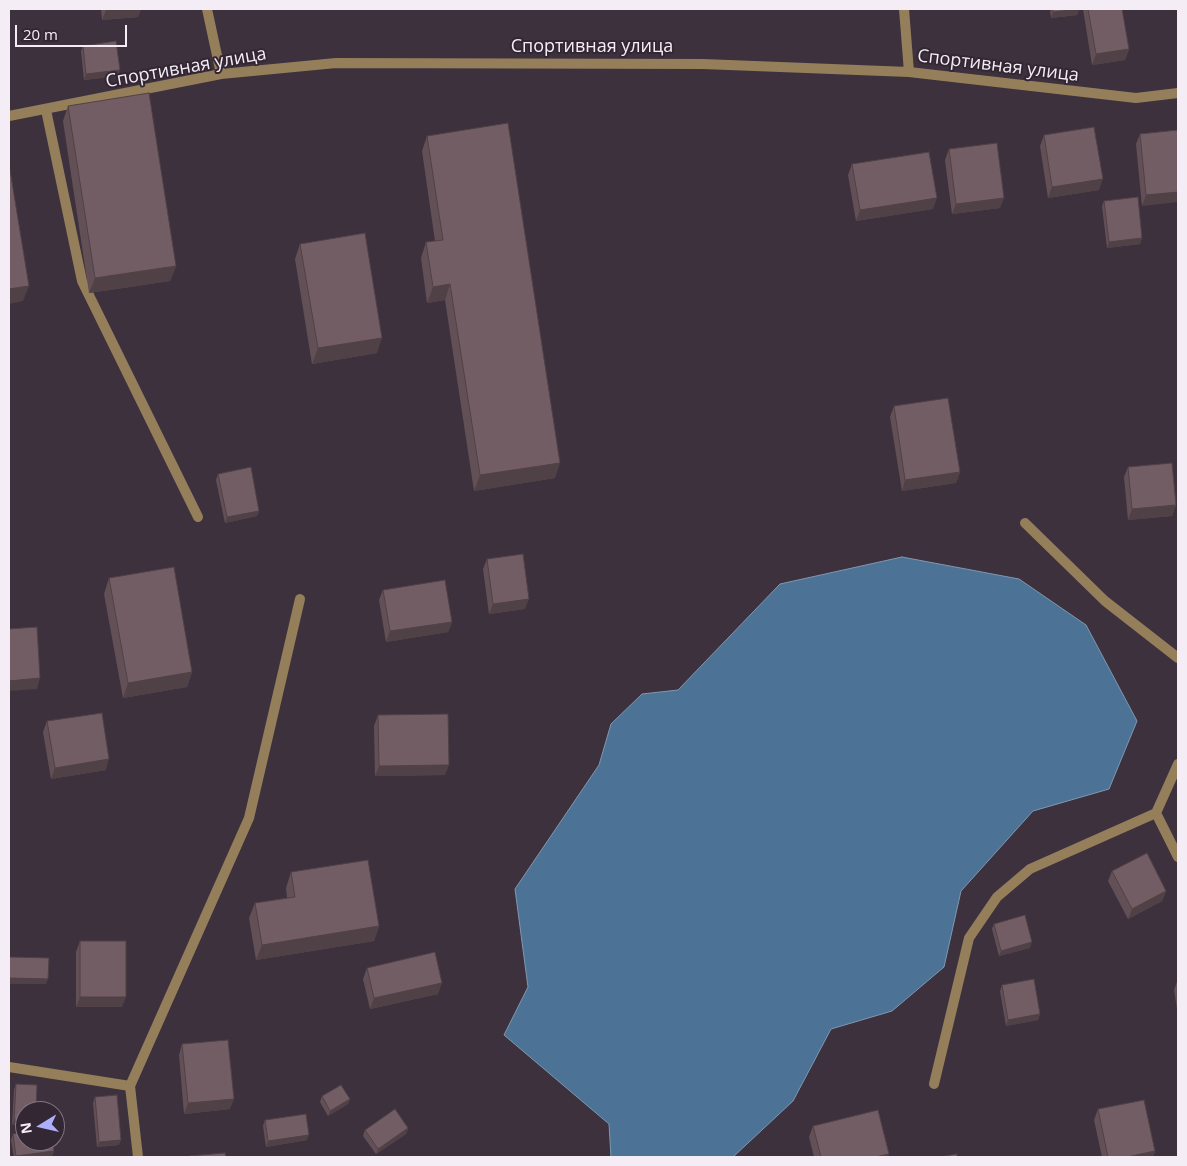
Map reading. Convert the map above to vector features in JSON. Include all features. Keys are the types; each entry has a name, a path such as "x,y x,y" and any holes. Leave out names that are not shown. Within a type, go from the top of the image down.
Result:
{"street":[{"path":"207,9 221,74"},
{"path":"904,9 909,72"},
{"name":"Спортивная улица","path":"9,116 221,74 336,63 703,64 909,72 1136,98 1178,93"},
{"path":"46,110 82,281 198,517"},
{"path":"1025,523 1105,601 1178,658"},
{"path":"138,1157 130,1086 249,818 300,599"},
{"path":"934,1084 969,938 997,897 1030,869 1156,812 1178,764"},
{"path":"1156,812 1178,857"},
{"path":"9,1067 130,1086"}],"water":[{"path":"902,557 1019,579 1086,625 1137,721 1109,789 1033,811 961,891 944,967 892,1011 831,1029 793,1101 733,1157 611,1157 609,1124 504,1035 528,987 515,889 599,765 611,724 642,694 678,690 780,584"}],"building":[{"path":"1052,9 1079,9 1053,12"},
{"path":"1088,9 1122,9 1129,49 1096,54"},
{"path":"116,41 120,70 86,74 83,46"},
{"path":"149,93 176,266 95,278 68,106"},
{"path":"508,123 560,463 480,475 450,284 433,287 426,242 443,240 427,136"},
{"path":"1094,127 1103,179 1052,187 1044,135"},
{"path":"1178,130 1178,192 1146,195 1140,134"},
{"path":"997,143 1004,198 956,204 949,149"},
{"path":"929,152 937,198 860,210 852,164"},
{"path":"9,170 29,286 9,289"},
{"path":"1138,197 1142,238 1109,242 1104,201"},
{"path":"365,233 382,338 318,348 300,244"},
{"path":"948,398 960,472 905,480 894,406"},
{"path":"1172,463 1176,505 1132,509 1128,467"},
{"path":"251,467 259,511 227,517 218,474"},
{"path":"523,554 529,599 493,604 487,559"},
{"path":"174,567 192,672 128,683 109,578"},
{"path":"445,580 452,622 390,631 383,590"},
{"path":"37,627 40,678 9,681 9,629"},
{"path":"102,713 109,759 55,768 47,721"},
{"path":"448,714 449,765 379,766 378,715"},
{"path":"1147,853 1166,891 1132,909 1112,871"},
{"path":"368,860 379,926 262,945 255,903 295,897 291,872"},
{"path":"1025,915 1032,942 1001,951 994,924"},
{"path":"80,941 126,941 126,997 80,997"},
{"path":"435,952 442,983 374,998 367,968"},
{"path":"9,957 49,958 48,979 9,978"},
{"path":"1034,979 1040,1014 1008,1020 1002,985"},
{"path":"228,1040 234,1099 188,1103 182,1044"},
{"path":"16,1084 37,1085 36,1101 15,1101"},
{"path":"341,1085 350,1099 330,1111 322,1096"},
{"path":"117,1095 121,1140 99,1142 95,1097"},
{"path":"1144,1100 1155,1151 1127,1157 1108,1157 1098,1109"},
{"path":"395,1109 408,1128 378,1149 365,1130"},
{"path":"878,1110 889,1154 875,1157 821,1157 813,1126"},
{"path":"306,1114 309,1135 268,1141 265,1120"},
{"path":"15,1151 54,1151 16,1156"},
{"path":"225,1153 226,1157 189,1157 189,1156"},
{"path":"957,1154 957,1157 939,1157"}]}
